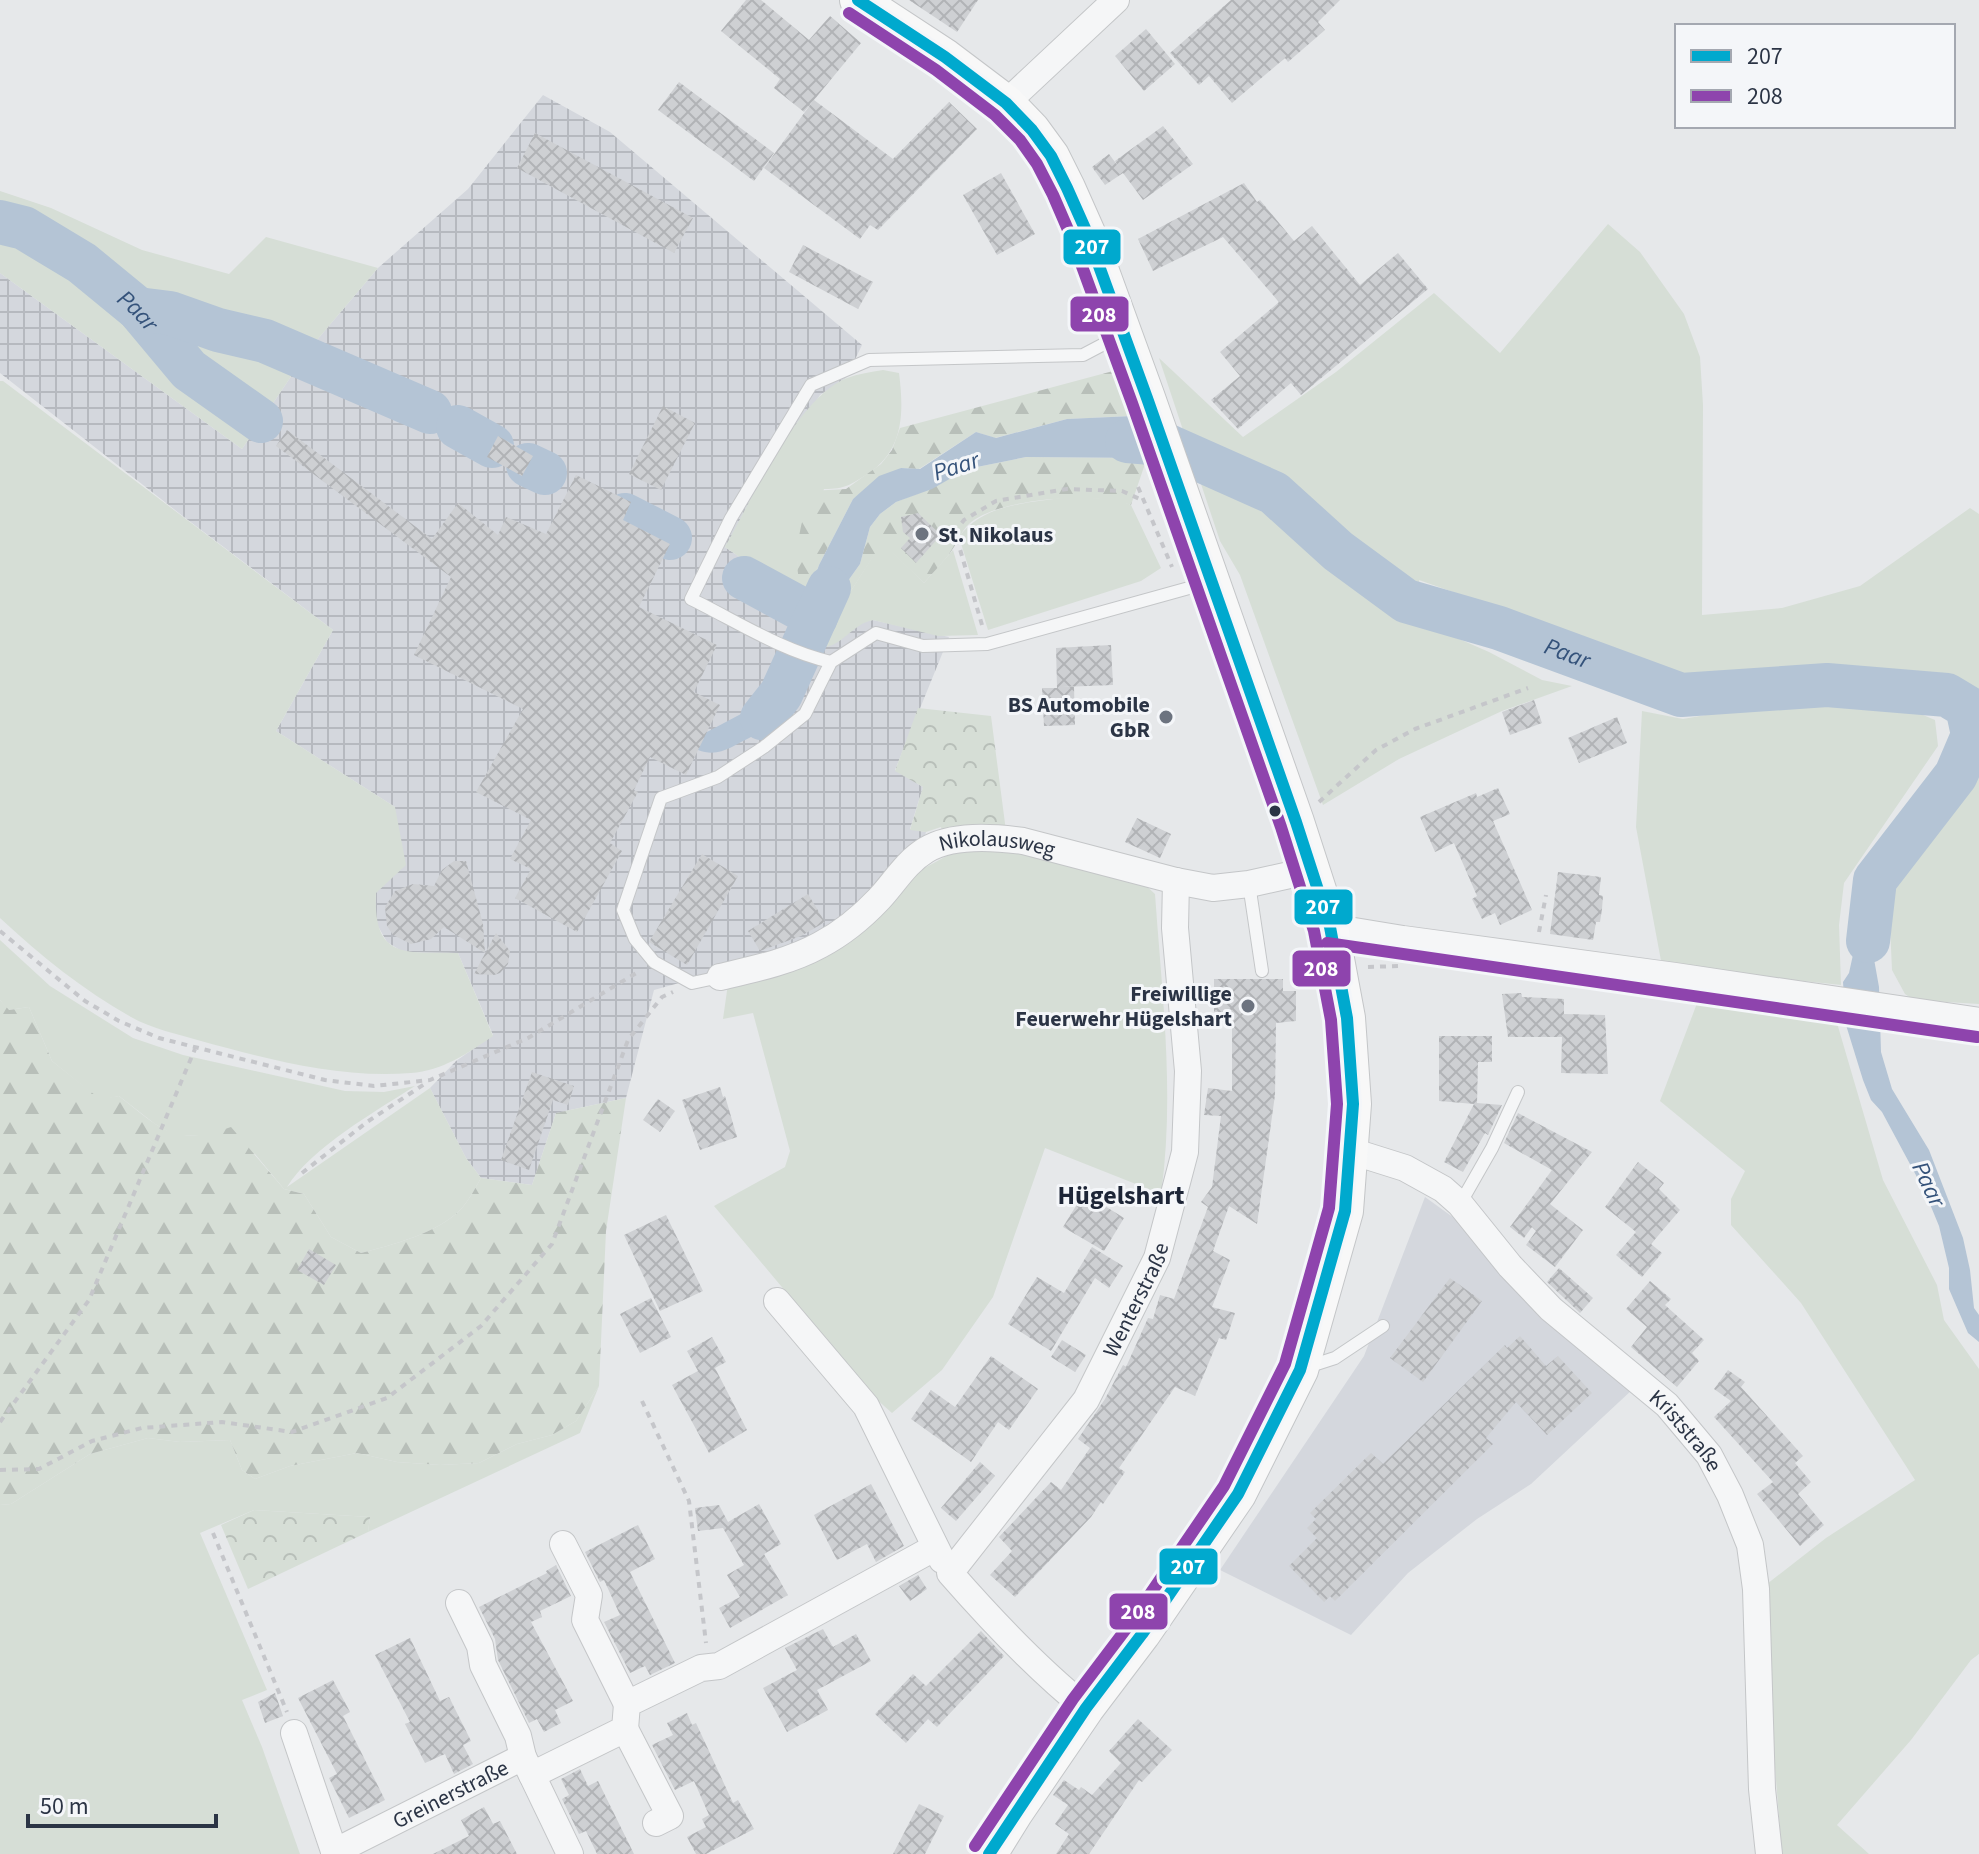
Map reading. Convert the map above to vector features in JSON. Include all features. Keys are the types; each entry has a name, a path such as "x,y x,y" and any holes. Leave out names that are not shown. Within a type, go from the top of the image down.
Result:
{"main road":[{"path":"858,0 945,57 1006,103 1051,156 1087,233 1296,822 1330,927 1347,1018 1353,1104 1345,1211 1300,1370 1238,1494 1142,1634 1086,1708 989,1854"}],"street":[{"path":"1006,103 1116,0"},
{"name":"Nikolausweg","path":"720,977 785,961 821,945 858,919 926,850 946,841 1000,838 1023,841 1213,888 1249,884 1312,870"},
{"name":"Wenterstraße","path":"950,1573 1086,1400 1157,1258 1185,1152 1188,1071 1175,928 1176,881"},
{"path":"1330,927 1979,1021"},
{"name":"Kriststraße","path":"1351,1151 1405,1168 1443,1189 1460,1204 1510,1266 1551,1309 1667,1405 1709,1455 1730,1495 1750,1545 1756,1589 1762,1789 1769,1854"},
{"path":"777,1301 866,1406 934,1548 950,1573 1006,1635 1086,1708"},
{"path":"563,1544 589,1595 585,1620 671,1815"},
{"path":"714,1667 934,1548"},
{"name":"Greinerstraße","path":"459,1603 480,1646 483,1665 570,1854"},
{"name":"Greinerstraße","path":"294,1733 334,1853 528,1766 626,1716 701,1668 714,1667"}],"lane":[{"path":"831,662 812,658 691,599 731,518 811,385 869,360 1083,355 1124,334"},
{"path":"720,977 692,983 654,962 635,939 623,910 661,798 718,777 764,747 805,714 831,662 876,633 923,646 987,644 1210,582"},
{"path":"1249,884 1262,971"},
{"path":"1460,1204 1492,1148 1518,1092"},
{"path":"1300,1370 1335,1358 1383,1326"}],"path":[{"path":"987,644 955,532 964,520 996,501 1067,489 1122,491 1142,500"},
{"path":"1296,822 1376,750 1415,729 1528,688"},
{"path":"1535,957 1546,895"},
{"path":"0,931 85,1001 119,1021 159,1038 325,1080 374,1086 430,1080"},
{"path":"302,1173 367,1122 430,1080 528,1038 654,962"},
{"path":"0,1470 39,1469 92,1441 142,1428 222,1422 292,1432 387,1398 481,1326 552,1244 628,1040 662,997 692,983"},
{"path":"0,1422 89,1300 195,1049"},
{"path":"642,1401 689,1501 714,1667"},
{"path":"213,1533 294,1733"}],"shaded area":[{"path":"543,95 610,132 862,345 846,378 820,395 725,547 805,602 793,637 803,642 823,649 863,622 873,620 949,637 895,770 923,787 910,829 926,832 923,842 861,905 790,952 654,990 626,1098 556,1113 532,1185 481,1178 466,1158 430,1088 456,1061 493,1035 458,953 403,952 387,942 375,921 376,893 395,807 276,731 333,630 0,373 0,273 242,449 311,347 378,268 468,189"},
{"path":"1425,1197 1461,1223 1633,1389 1531,1484 1477,1519 1408,1573 1351,1635 1220,1570 1364,1356"}],"green space":[{"path":"0,191 51,208 142,250 229,274 266,237 378,268 311,347 242,449 0,273"},
{"path":"1608,224 1640,252 1684,314 1700,357 1703,405 1702,615 1782,608 1860,586 1970,508 1979,514 1979,714 1966,697 1937,684 1808,674 1699,679 1419,580 1425,624 1542,680 1572,686 1502,711 1399,759 1323,805 1240,575 1220,541 1159,358 1243,437 1336,372 1434,293 1500,353"},
{"path":"883,370 899,373 901,415 895,441 881,463 869,473 848,486 824,489 797,561 801,583 799,598 725,547 777,452 810,406 828,389 847,378"},
{"path":"1113,371 1133,416 1067,419 995,438 976,432 919,469 901,468 853,499 819,565 805,602 799,598 798,543 810,491 846,489 881,464 892,450 900,428"},
{"path":"0,381 333,630 276,731 395,807 406,865 376,893 380,930 396,948 422,953 458,953 493,1036 444,1065 411,1073 331,1070 252,1054 165,1031 131,1017 63,972 0,918"},
{"path":"1026,457 1147,458 1131,505 1095,498 1072,498 1001,508 969,524 924,583 882,543 849,594 828,609 860,564 870,527 880,514 896,502 932,488 967,469"},
{"path":"1068,497 1116,499 1131,505 1161,568 1141,581 988,630 959,537 981,517 994,511 1023,503"},
{"path":"882,542 924,583 953,550 978,635 938,636 873,620 830,646 813,646 828,609 849,594"},
{"path":"1791,700 1904,707 1935,720 1938,746 1844,883 1839,925 1841,985 1662,966 1636,827 1642,711 1683,719"},
{"path":"918,708 991,716 1006,831 942,832 941,827 926,832 910,830 923,787 895,771"},
{"path":"1979,759 1979,1004 1914,1000 1905,994 1892,970 1889,904 1908,850 1933,816 1962,790"},
{"path":"996,847 1143,883 1155,894 1167,1082 1161,1194 1045,1148 993,1297 942,1370 892,1413 874,1397 714,1206 785,1167 790,1151 753,1013 723,1019 728,984 805,963 910,876 952,853"},
{"path":"0,940 50,986 133,1038 183,1055 345,1091 384,1092 415,1086 328,1144 287,1187 430,1088 466,1158 481,1178 463,1206 440,1225 414,1237 361,1253 331,1237 304,1194 284,1189 255,1154 206,1136 174,1135 119,1096 100,1100 52,1061 29,1007 8,1010 0,1000"},
{"path":"1699,998 1837,1023 1883,1180 1937,1285 1944,1320 1979,1369 1979,1654 1971,1660 1911,1740 1837,1825 1869,1854 1782,1854 1771,1718 1767,1584 1826,1538 1915,1480 1801,1303 1731,1225 1731,1199 1745,1171 1660,1101"},
{"path":"0,1000 9,1010 29,1007 52,1061 100,1099 119,1096 159,1126 182,1135 212,1133 231,1127 284,1189 304,1194 331,1237 361,1253 414,1237 440,1225 463,1206 481,1178 532,1185 556,1113 626,1098 606,1231 599,1386 576,1421 552,1435 517,1444 479,1463 440,1465 397,1462 357,1453 290,1466 255,1479 242,1470 230,1440 180,1442 148,1438 90,1454 11,1504 0,1505"},
{"path":"599,1386 580,1433 368,1532 370,1517 254,1510 200,1533 267,1690 242,1700 300,1854 0,1854 0,1505 11,1504 90,1454 148,1438 180,1442 230,1440 242,1470 255,1479 290,1466 357,1453 397,1462 440,1465 479,1463 517,1444 552,1435 576,1421"},
{"path":"254,1510 370,1517 368,1532 248,1589 221,1525"}],"water":[{"path":"1133,416 1147,458 1026,457 967,469 932,489 896,502 880,514 870,527 860,564 828,609 813,646 793,638 819,565 853,499 879,476 901,468 920,469 976,432 996,438 1067,419"},
{"path":"784,664 804,672 793,703 780,723 725,750 712,753 698,750 689,723 707,732 756,706 767,696"},
{"path":"1875,880 1879,889 1874,959 1879,987 1881,1052 1892,1089 1929,1150 1963,1238 1974,1308 1979,1315 1979,1342 1968,1333 1949,1289 1949,1268 1939,1226 1925,1192 1882,1112 1871,1100 1846,1025 1843,982 1849,973 1863,909"}],"pier":[{"path":"1840,987 1883,993 1884,1029 1842,1022"}],"building":[{"path":"746,0 761,0 809,40 830,16 861,43 814,100 893,159 949,102 977,129 878,230 870,225 860,239 764,168 813,101 804,112 774,88 780,79 721,31"},
{"path":"909,0 978,0 957,32"},
{"path":"1231,0 1340,0 1318,22 1325,30 1288,62 1285,58 1232,103 1209,76 1199,85 1170,53"},
{"path":"1146,29 1175,64 1144,91 1115,56"},
{"path":"679,82 774,153 754,181 658,110"},
{"path":"1163,126 1193,164 1143,200 1123,173 1105,185 1092,167 1109,154 1118,166 1115,161"},
{"path":"535,133 693,218 674,253 517,168"},
{"path":"1001,173 1035,234 997,255 963,195"},
{"path":"1244,183 1257,202 1260,200 1294,241 1312,226 1360,285 1398,253 1428,289 1301,395 1291,383 1238,429 1211,400 1240,376 1220,352 1279,302 1223,237 1153,271 1138,239"},
{"path":"803,245 873,282 858,309 789,272"},
{"path":"663,406 695,423 661,490 629,474"},
{"path":"287,430 432,539 458,503 498,535 506,517 546,534 576,475 631,502 623,520 670,544 639,607 717,645 694,692 720,705 686,775 650,757 634,790 638,792 610,843 622,851 577,932 515,898 531,869 510,859 531,820 476,792 523,709 414,655 451,577 276,446"},
{"path":"498,436 533,456 522,476 487,457"},
{"name":"St. Nikolaus","path":"918,513 941,535 916,563 901,548 910,538 903,532 901,517"},
{"path":"1111,645 1113,685 1062,687 1074,687 1075,725 1044,726 1042,688 1057,688 1056,648"},
{"path":"1534,700 1542,723 1510,735 1502,712"},
{"path":"1617,717 1627,743 1579,763 1568,738"},
{"path":"1498,788 1510,814 1493,821 1532,910 1500,925 1495,913 1482,919 1472,899 1477,896 1454,843 1435,852 1420,817 1476,793 1477,797"},
{"path":"1137,818 1171,834 1160,858 1125,842"},
{"path":"702,854 738,876 687,965 649,942"},
{"path":"454,861 466,861 483,924 485,953 444,927 431,939 411,944 393,935 387,926 385,907 395,891 413,884 434,886 442,870"},
{"path":"1558,872 1601,877 1599,895 1603,896 1602,909 1593,940 1550,934"},
{"path":"808,894 825,922 801,936 760,951 748,931"},
{"path":"496,933 510,951 508,964 494,975 474,974"},
{"path":"1214,979 1283,979 1283,991 1296,991 1296,1021 1276,1023 1275,1095 1257,1224 1229,1206 1213,1251 1230,1260 1212,1307 1235,1313 1226,1340 1219,1338 1195,1396 1175,1387 1119,1468 1125,1472 1103,1504 1101,1502 1091,1517 1015,1597 990,1575 1012,1551 999,1537 1051,1482 1061,1490 1090,1448 1078,1439 1123,1365 1126,1367 1148,1318 1153,1319 1160,1295 1174,1299 1208,1207 1201,1202 1212,1187 1221,1116 1204,1115 1208,1088 1232,1091 1232,1022 1214,1022"},
{"path":"1521,993 1522,997 1564,999 1564,1014 1605,1015 1608,1074 1561,1073 1562,1037 1508,1037 1502,994"},
{"path":"1439,1036 1492,1036 1492,1062 1478,1062 1477,1103 1502,1105 1488,1135 1485,1133 1463,1172 1444,1162 1474,1104 1439,1101"},
{"path":"532,1072 574,1086 568,1105 553,1100 529,1170 501,1160"},
{"path":"720,1087 737,1137 700,1150 682,1100"},
{"path":"658,1099 675,1111 660,1132 643,1120"},
{"path":"1518,1113 1592,1152 1550,1204 1583,1230 1555,1267 1526,1245 1536,1231 1532,1227 1524,1238 1510,1227 1552,1170 1504,1143"},
{"path":"1638,1162 1664,1183 1659,1189 1680,1210 1651,1244 1662,1253 1642,1277 1616,1255 1636,1232 1605,1207"},
{"path":"1084,1193 1124,1218 1104,1251 1063,1227"},
{"path":"666,1215 703,1291 660,1311 624,1235"},
{"path":"1092,1247 1123,1266 1109,1288 1095,1278 1051,1351 1008,1324 1037,1277 1064,1293"},
{"path":"309,1249 336,1265 324,1285 297,1270"},
{"path":"1559,1268 1593,1298 1580,1313 1547,1282"},
{"path":"1450,1278 1482,1301 1423,1382 1390,1358"},
{"path":"1650,1281 1671,1299 1665,1305 1704,1340 1692,1353 1699,1361 1677,1387 1631,1347 1647,1327 1626,1309"},
{"path":"651,1298 671,1337 640,1353 620,1314"},
{"path":"1520,1336 1546,1366 1558,1356 1592,1393 1547,1435 1516,1402 1486,1438 1493,1444 1335,1601 1330,1596 1324,1602 1289,1566 1317,1538 1307,1528 1316,1519 1310,1513 1371,1453 1383,1464 1505,1345 1507,1348"},
{"path":"712,1337 726,1362 715,1368 747,1430 709,1453 672,1385 698,1371 687,1351"},
{"path":"1062,1340 1086,1355 1075,1372 1051,1357"},
{"path":"991,1356 1038,1389 1009,1430 998,1422 971,1462 911,1419 931,1390 955,1407"},
{"path":"1728,1370 1745,1382 1741,1387 1803,1456 1795,1463 1811,1482 1798,1494 1824,1525 1800,1546 1757,1494 1773,1482 1714,1417 1731,1401 1714,1389"},
{"path":"980,1462 995,1476 956,1521 941,1508"},
{"path":"871,1484 904,1546 876,1562 867,1544 837,1560 814,1515"},
{"path":"759,1504 781,1544 764,1554 788,1595 730,1628 719,1608 740,1597 727,1575 744,1565 723,1528 698,1531 695,1508 719,1505 728,1522"},
{"path":"638,1525 655,1559 630,1572 675,1663 650,1675 645,1666 630,1673 604,1622 620,1615 604,1580 600,1582 585,1552"},
{"path":"556,1565 571,1596 540,1611 542,1617 531,1622 573,1701 555,1710 561,1723 544,1732 537,1719 529,1723 498,1660 495,1639 479,1607 547,1573"},
{"path":"918,1575 927,1589 910,1601 899,1586"},
{"path":"823,1629 833,1647 856,1634 871,1661 817,1690 828,1710 787,1732 763,1688 797,1670 785,1648"},
{"path":"981,1631 1004,1656 937,1727 928,1719 906,1743 875,1714 913,1674 926,1686"},
{"path":"410,1638 440,1701 449,1697 471,1741 463,1745 473,1764 454,1774 445,1754 425,1763 405,1724 410,1722 375,1655"},
{"path":"333,1680 350,1712 343,1716 385,1800 349,1818 329,1778 337,1774 298,1698"},
{"path":"275,1693 283,1716 265,1723 258,1702"},
{"path":"687,1713 692,1725 696,1723 733,1803 738,1800 754,1829 706,1854 696,1854 687,1837 706,1827 702,1819 709,1815 694,1781 675,1790 652,1745 673,1735 667,1723"},
{"path":"1138,1719 1172,1750 1142,1782 1139,1780 1089,1854 1056,1854 1069,1834 1055,1824 1068,1805 1053,1795 1064,1780 1092,1795 1121,1763 1109,1751"},
{"path":"580,1769 588,1786 598,1781 634,1854 597,1854 586,1831 579,1834 562,1799 569,1795 561,1779"},
{"path":"919,1804 944,1816 925,1854 893,1854"},
{"path":"484,1807 493,1824 500,1821 517,1854 433,1854 469,1836 461,1820"}],"waterway":[{"name":"Paar","path":"0,222 24,228 82,263 138,309 189,370 261,421"},
{"path":"138,309 170,313 218,330 265,341 430,412"},
{"path":"458,427 492,446"},
{"name":"Paar","path":"1127,441 1164,444 1274,493 1338,551 1406,601 1499,628 1681,695 1827,685 1947,695 1967,707 1973,735 1956,775 1875,880 1868,941"},
{"path":"528,465 545,473"},
{"path":"625,515 670,538"},
{"path":"744,578 816,617"},
{"name":"Paar","path":"762,718 781,694 829,588"}],"transit line":[{"name":"207","path":"858,0 945,57 1006,103 1051,156 1067,188 1087,233 1147,398 1296,822 1330,927 1347,1018 1353,1104 1345,1211 1300,1370 1238,1494 1142,1634 1086,1708 989,1854"},
{"name":"208","path":"849,13 936,70 995,115 1020,140 1053,195 1132,403 1281,827 1314,931 1331,1020 1337,1104 1329,1208 1285,1364 1224,1486 1129,1625 1073,1699 975,1846"},
{"name":"208","path":"1327,943 1977,1037"}],"place":[{"name":"St. Nikolaus","path":"922,534"},
{"name":"BS Automobile GbR","path":"1166,717"},
{"name":"Freiwillige Feuerwehr Hügelshart","path":"1248,1006"}],"district":[{"name":"Hügelshart","path":"1121,1195"}]}
